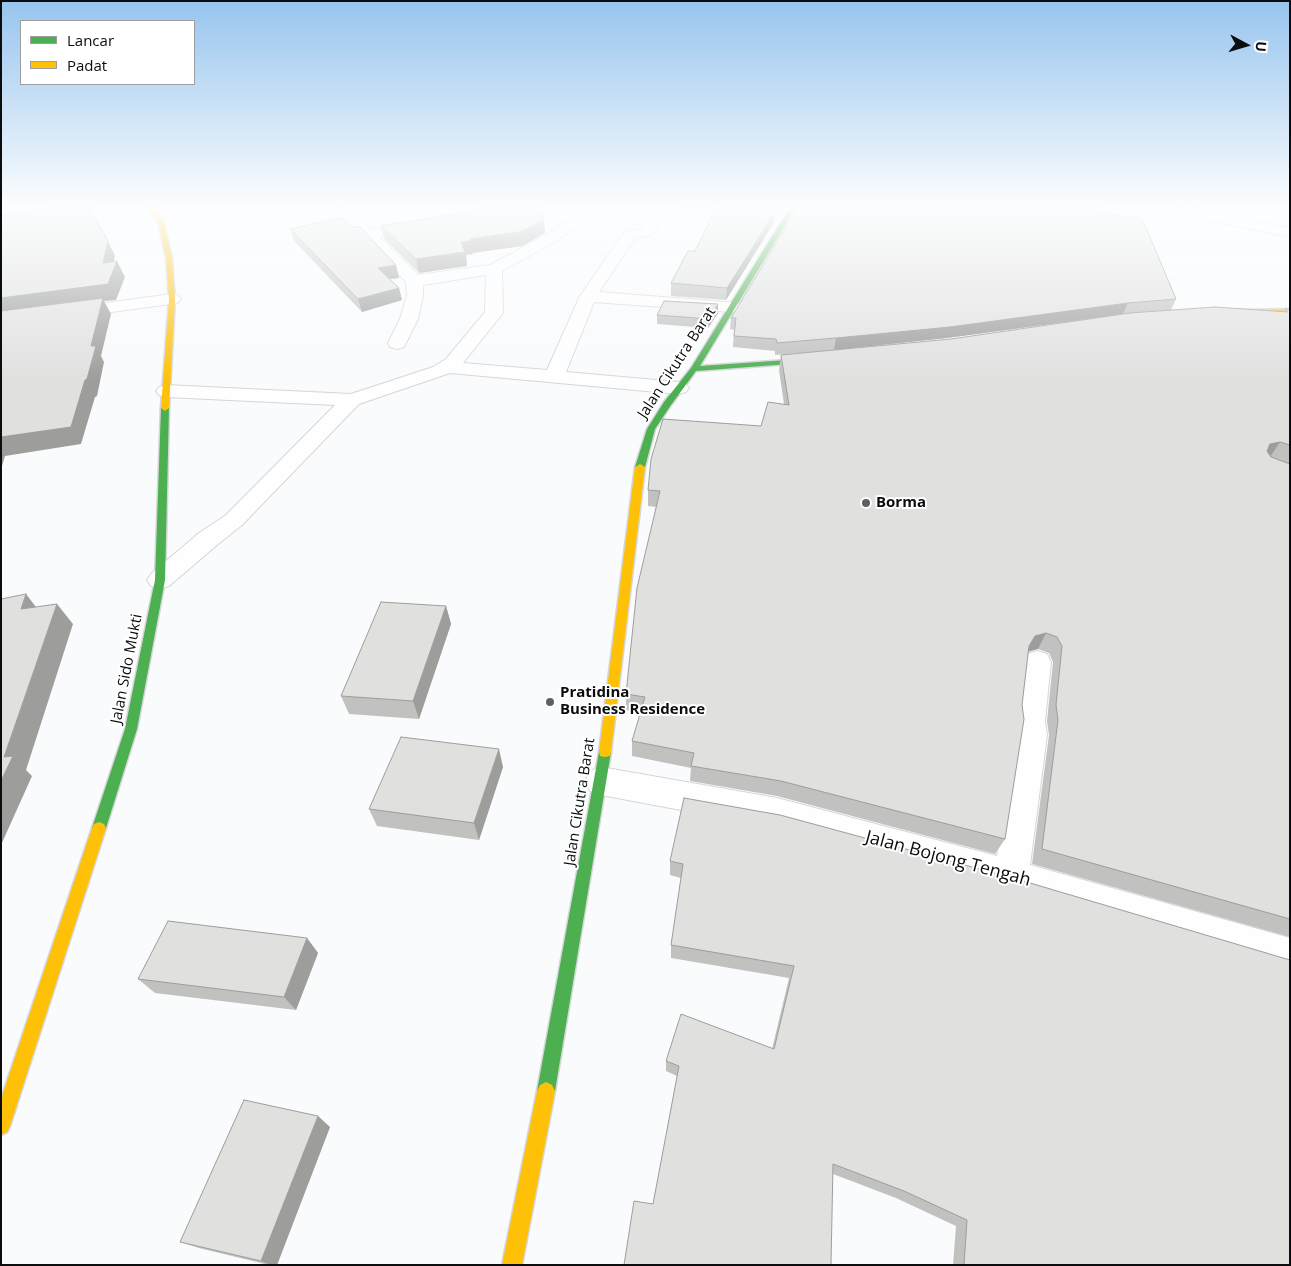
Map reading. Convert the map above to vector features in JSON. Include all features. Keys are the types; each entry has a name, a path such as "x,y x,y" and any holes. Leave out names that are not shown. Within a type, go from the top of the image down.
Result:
{"street":[{"name":"Jalan Sido Mukti","path":"1,1126 20,1073 131,729 160,580 166,391 172,298 169,263"},
{"path":"396,263 414,281 415,296 408,319 397,343"},
{"path":"414,281 494,270 506,263"},
{"path":"554,377 588,296 610,263"},
{"name":"Jalan Cikutra Barat","path":"512,1265 546,1094 600,782 638,474 651,430 694,369 760,263"},
{"path":"448,367 494,313 494,270"},
{"path":"588,296 732,308"},
{"path":"1,322 172,298"},
{"path":"1226,313 1290,311"},
{"path":"694,369 824,359"},
{"path":"166,391 352,400 448,367 679,388"},
{"path":"160,580 234,520 352,400"},
{"path":"1011,876 1032,735 1030,721 1037,662"},
{"name":"Jalan Bojong Tengah","path":"600,782 777,813 1011,876 1290,957"}],"building":[{"path":"1,263 116,263 108,284 1,298"},
{"path":"323,263 394,263 396,265 378,268 399,288 358,299"},
{"path":"682,263 743,263 727,288 671,283"},
{"path":"764,263 1161,263 1176,299 1128,303 950,327 777,343 776,339 734,336 736,318 731,318"},
{"path":"103,298 91,346 96,346 71,427 1,437 1,311"},
{"path":"664,301 718,304 709,319 657,315"},
{"path":"1215,307 1288,312 1285,309 1290,309 1290,445 1280,442 1270,444 1267,451 1271,457 1290,464 1290,919 1042,849 1058,720 1056,705 1062,646 1057,637 1046,633 1035,636 1029,646 1022,705 1024,719 1005,839 781,781 691,766 694,753 632,741 645,697 626,694 637,588 660,491 648,490 651,459 663,419 761,426 768,402 789,405 781,355 951,339 1130,313"},
{"path":"26,594 21,609 57,604 4,757 13,756 1,781 1,599"},
{"path":"381,602 446,606 413,701 341,696"},
{"path":"401,737 499,749 474,823 369,809"},
{"path":"684,798 780,815 1020,880 1290,960 1290,1265 964,1265 967,1220 904,1191 833,1164 831,1265 624,1265 634,1201 653,1204 679,1066 666,1061 681,1014 774,1049 794,966 671,945 683,864 670,861"},
{"path":"168,921 307,938 284,997 138,979"},
{"path":"244,1100 318,1116 261,1261 180,1242"}],"traffic: fast":[{"path":"640,467 651,429 667,404 694,369 759,263"},
{"path":"694,369 816,360"},
{"path":"99,828 131,729 160,580 165,408"},
{"path":"546,1091 605,752"}],"traffic: slow":[{"path":"165,408 172,299 169,263"},
{"path":"1241,312 1290,311"},
{"path":"605,752 640,467"},
{"path":"1,1126 99,828"},
{"path":"512,1265 546,1091"}],"place":[{"name":"Borma","path":"866,503"},
{"name":"Pratidina Business Residence","path":"550,702"}]}
